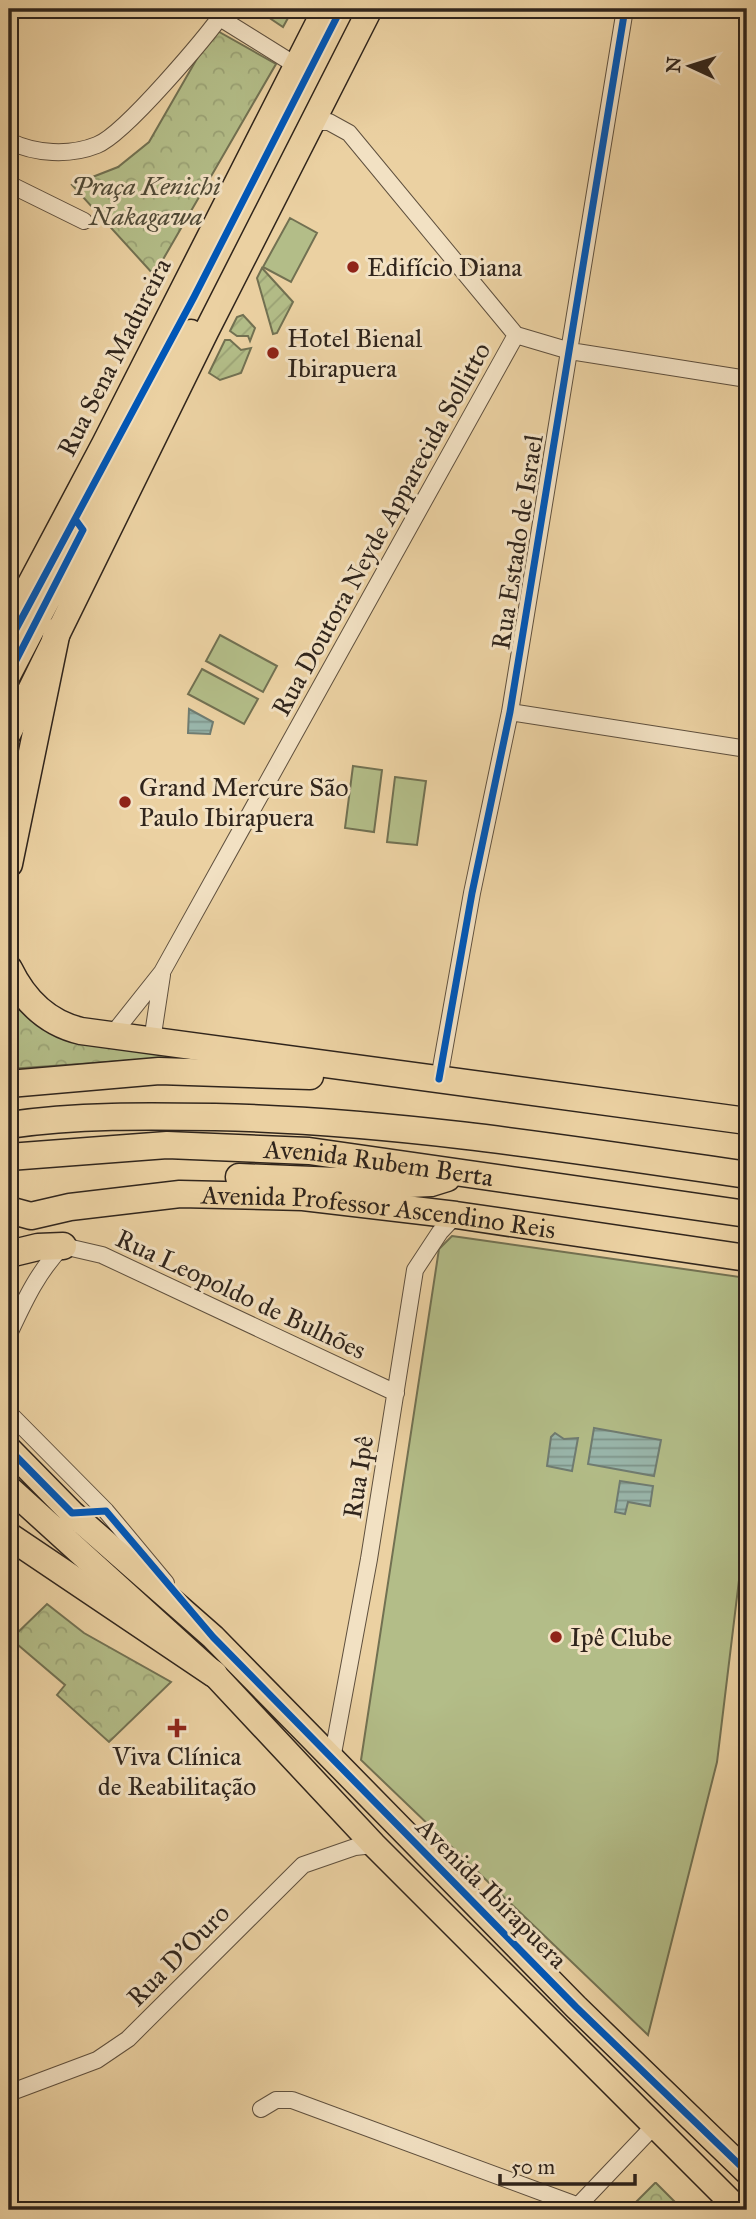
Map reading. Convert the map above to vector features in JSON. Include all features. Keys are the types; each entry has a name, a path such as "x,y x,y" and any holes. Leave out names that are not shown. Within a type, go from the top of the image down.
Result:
{"highway":[{"path":"9,864 57,631"},
{"path":"9,969 21,990 43,1014 71,1028 747,1121"},
{"path":"9,1084 159,1071 367,1078 384,1071"},
{"path":"9,1109 44,1120"},
{"name":"Avenida Rubem Berta","path":"9,1125 44,1120 165,1116 311,1119 552,1146 747,1175"},
{"name":"Avenida Rubem Berta","path":"9,1157 167,1144 309,1151 747,1214"},
{"path":"9,1209 84,1191 207,1178 278,1177 431,1183 444,1180 454,1171"},
{"name":"Avenida Professor Ascendino Reis","path":"9,1209 31,1216 70,1207 180,1194 303,1197 456,1215 747,1258"},
{"path":"9,1254 64,1246"},
{"path":"9,1514 62,1573"},
{"path":"9,1536 214,1674"}],"main road":[{"name":"Rua Sena Madureira","path":"10,623 16,592 104,444 325,9"},
{"path":"9,733 57,631 370,9"},
{"path":"13,666 170,365 200,320 225,296"},
{"name":"Avenida Ibirapuera","path":"9,1449 72,1513 213,1637 576,2007 747,2172"},
{"name":"Avenida Ibirapuera","path":"9,1488 214,1674 374,1845 739,2210"}],"street":[{"name":"Rua Estado de Israel","path":"439,1079 472,893 510,712 625,9"},
{"path":"9,141 49,153 98,145 118,130 151,96 221,12 297,66"},
{"name":"Rua Doutora Neyde Apparecida Sollitto","path":"162,972 516,335 349,133 329,122 312,122"},
{"path":"9,184 84,222"},
{"path":"516,335 570,351 747,379"},
{"path":"510,712 747,750"},
{"path":"112,1035 162,972"},
{"path":"152,1041 162,972"},
{"name":"Rua Ipê","path":"332,1759 415,1270 440,1232 456,1215"},
{"path":"9,1334 39,1273 64,1246"},
{"name":"Rua Leopoldo de Bulhões","path":"64,1246 102,1255 396,1393"},
{"path":"9,1413 106,1511 213,1637"},
{"name":"Rua D'Ouro","path":"9,2093 97,2060 128,2039 303,1865 355,1847 374,1845"},
{"path":"261,2109 276,2100 292,2100 576,2208 653,2126"}],"green space":[{"path":"256,9 293,9 283,27"},
{"name":"Praça Kenichi Nakagawa","path":"214,29 276,64 154,275 72,185 118,167 149,142"},
{"path":"290,218 317,233 291,282 263,267"},
{"path":"262,268 293,302 277,333 273,334 257,278"},
{"path":"243,315 255,328 250,341 248,336 237,336 230,331 237,317"},
{"path":"225,340 230,340 241,350 251,348 241,373 220,380 209,373"},
{"path":"220,635 277,666 263,692 206,661"},
{"path":"202,669 258,699 244,724 188,694"},
{"path":"353,766 382,770 374,832 345,828"},
{"path":"395,777 426,781 417,845 387,842"},
{"path":"9,993 40,1025 70,1040 105,1046 172,1051 212,1061 151,1059 9,1069"},
{"name":"Ipê Clube","path":"452,1236 747,1278 747,1514 717,1762 648,2035 361,1760 439,1249"},
{"path":"47,1604 84,1633 171,1682 109,1742 57,1695 65,1685 11,1639"},
{"path":"655,2183 683,2210 628,2210"}],"shaded area":[{"path":"189,709 213,722 210,734 188,733"},
{"path":"594,1428 661,1440 654,1476 588,1464"},
{"path":"555,1433 564,1439 578,1438 572,1471 547,1466 551,1437"},
{"path":"620,1481 653,1486 650,1506 628,1502 625,1514 615,1512"}],"cycle path":[{"path":"9,642 194,297 341,9"},
{"path":"439,1079 472,893 510,712 625,9"},
{"path":"9,674 83,530 75,519"},
{"path":"9,1449 72,1513 106,1511 213,1637 576,2007 747,2172"}],"place":[{"name":"Edifício Diana","path":"353,267"},
{"name":"Hotel Bienal Ibirapuera","path":"273,353"},
{"name":"Grand Mercure São Paulo Ibirapuera","path":"125,802"},
{"name":"Ipê Clube","path":"556,1637"},
{"name":"Viva Clínica de Reabilitação","path":"177,1728"}]}
